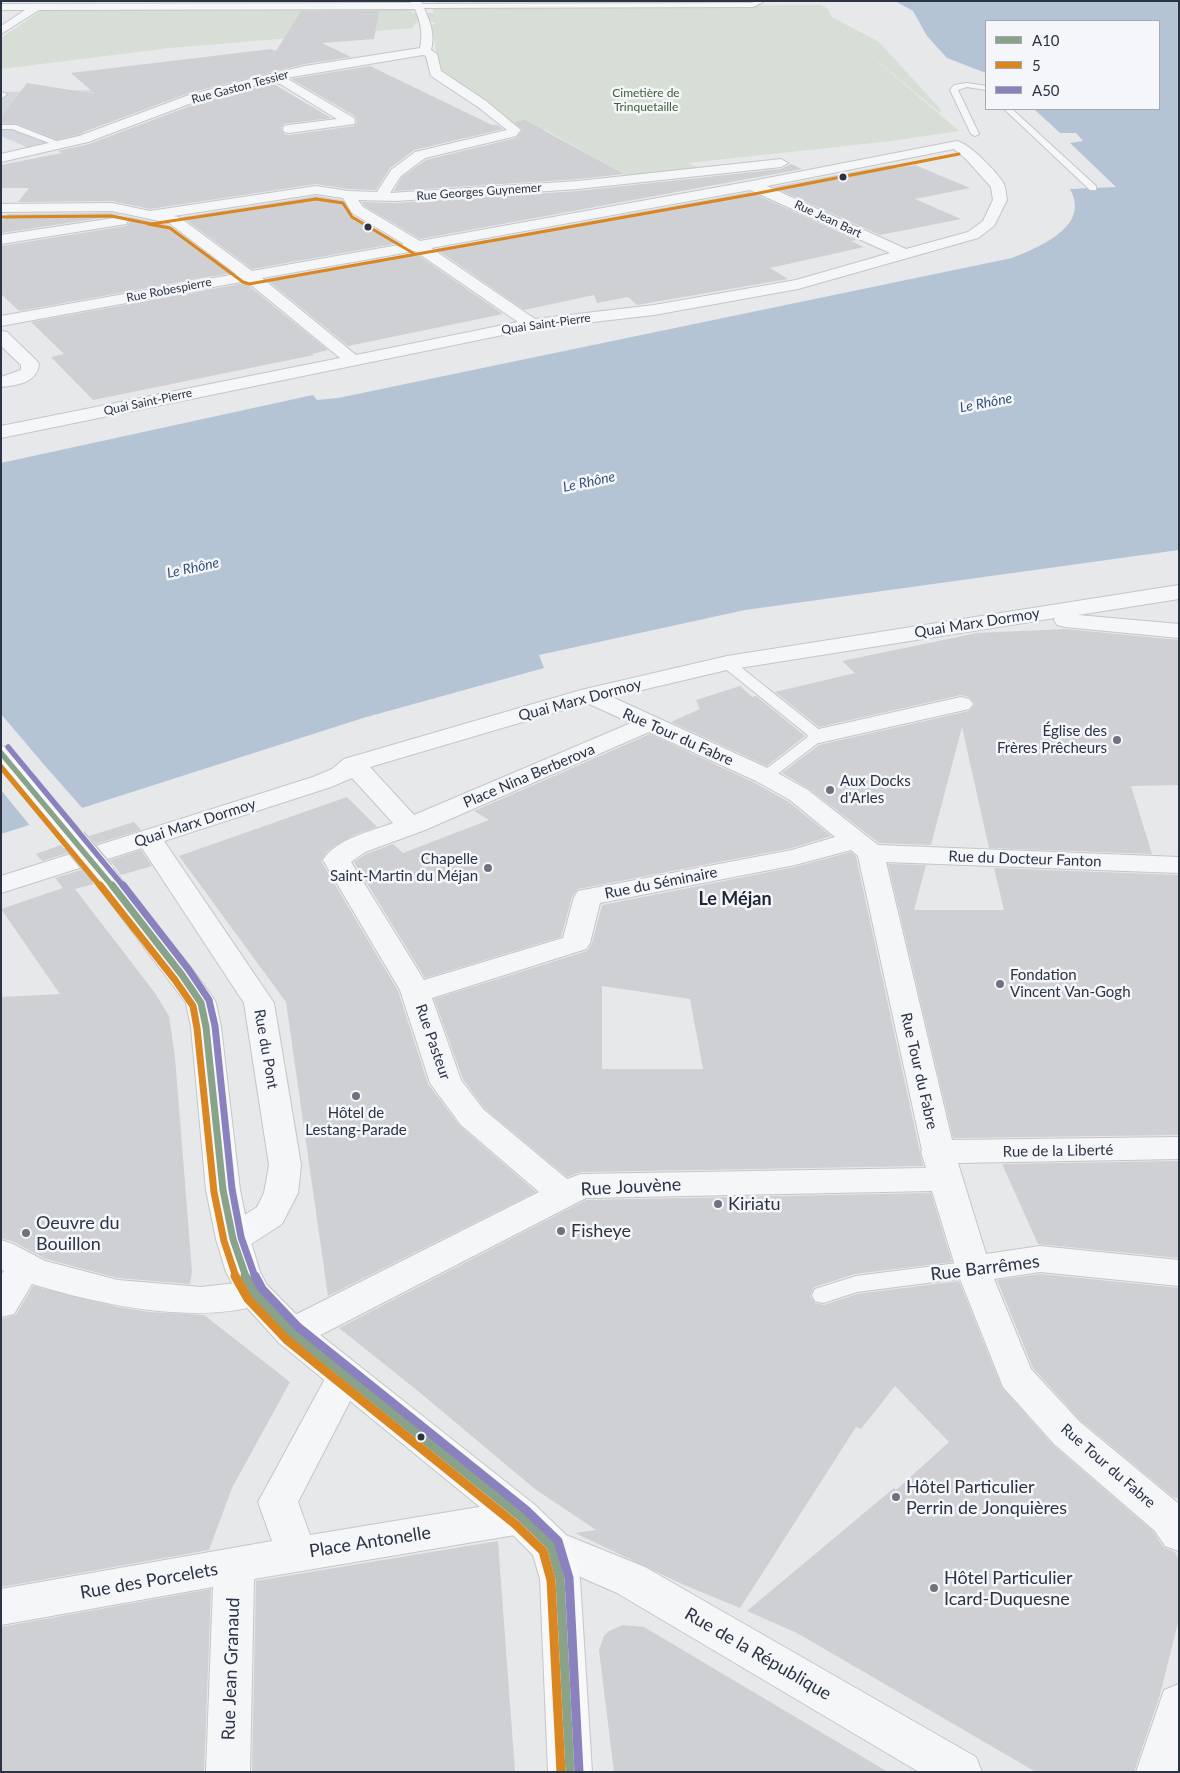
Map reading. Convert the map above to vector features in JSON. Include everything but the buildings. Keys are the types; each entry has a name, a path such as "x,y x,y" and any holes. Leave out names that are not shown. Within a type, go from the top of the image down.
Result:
{"main road":[{"name":"Rue de la République","path":"1,752 102,873 182,975 201,1003 206,1027 223,1190 233,1239 243,1272 255,1294 292,1333 535,1530"},
{"path":"535,1530 560,1578 570,1772"}],"street":[{"path":"1,8 41,4 417,3 425,24 428,44 425,51 431,54 435,73 482,104 515,130 511,133 420,155 396,173 381,196"},
{"path":"1,31 41,4"},
{"name":"Rue Gaston Tessier","path":"1,158 60,144 124,125 193,98 305,70 425,51"},
{"path":"274,78 286,82 349,121 289,129"},
{"path":"810,159 957,146"},
{"name":"Rue Robespierre","path":"1,321 957,146"},
{"name":"Quai Saint-Pierre","path":"1,432 532,324 654,310 798,284 973,235 990,222 1000,200 998,186 972,156 957,146"},
{"name":"Rue Georges Guynemer","path":"1,208 112,207 150,214 316,190 348,195 395,197 578,185 790,162"},
{"name":"Rue Jean Bart","path":"752,185 904,254"},
{"path":"348,195 357,210 417,245 532,324"},
{"path":"1,240 140,218 150,214 174,220 248,275 348,355 350,361"},
{"path":"1,336 30,364 29,373 14,380 1,382"},
{"name":"Quai Marx Dormoy","path":"1,886 322,782 341,774 353,764 589,695 727,663 1179,592"},
{"path":"1023,616 1179,631"},
{"name":"Rue Tour du Fabre","path":"589,695 764,776 799,795 863,847 941,1166 973,1269 1016,1377 1067,1433 1169,1519 1179,1534"},
{"path":"819,736 961,704"},
{"name":"Place Nina Berberova","path":"336,860 356,846 410,826 640,730 644,722"},
{"path":"353,764 410,826"},
{"name":"Rue du Pont","path":"149,838 258,1003 285,1165 281,1193 270,1215 233,1239"},
{"name":"Rue du Docteur Fanton","path":"863,847 1179,865"},
{"name":"Rue du Séminaire","path":"415,990 431,990 530,956 576,943 588,897 795,857 863,847"},
{"name":"Rue Pasteur","path":"336,860 415,990 446,1083 472,1117 564,1195"},
{"name":"Rue de la Liberté","path":"941,1166 1179,1148"},
{"name":"Rue Jouvène","path":"292,1333 581,1186 941,1166"},
{"name":"Rue Barrêmes","path":"973,1269 1040,1259 1179,1273"},
{"path":"1,1304 13,1260 35,1272 118,1293 202,1300 255,1294"},
{"name":"Place Antonelle","path":"345,1376 278,1502 297,1554 535,1530"},
{"name":"Rue de la République","path":"535,1530 631,1580 960,1772"},
{"name":"Rue des Porcelets","path":"1,1608 297,1554"},
{"name":"Rue Jean Granaud","path":"228,1772 234,1566"},
{"path":"1158,1772 1179,1704"}],"lane":[{"path":"417,3 753,5 760,2"},
{"path":"957,146 966,137 977,133 954,90 957,87 968,85 985,88"},
{"path":"1009,110 1093,188"},
{"path":"1,127 13,127 60,144"},
{"path":"727,663 819,736 764,776"},
{"name":"Rue Barrêmes","path":"823,1294 856,1284 973,1269"}],"shaded area":[{"path":"96,90 87,103 88,128 77,138 29,148 1,136 1,92"}],"green space":[{"path":"433,1 705,1 708,4 435,5"},
{"name":"Cimetière de Trinquetaille","path":"821,5 827,8 832,17 879,42 942,111 939,112 856,43 959,131 891,141 688,163 701,169 629,177 546,130 526,132 439,73 432,24 436,24 434,22 415,23 413,28 169,48 1,69 1,38 42,10 409,9 413,13 433,13 433,8"}],"water":[{"name":"Le Rhône","path":"895,1 1179,1 1179,550 745,610 539,655 544,668 363,718 1,834 1,463 313,395 317,400 338,398 1012,258 1048,241 1068,224 1074,214 1075,202 1070,189 1116,187 1070,143 1083,141 1076,133 1060,133 1035,110 1160,110 1160,20 985,20 985,73 947,58 927,36 913,11"}],"pier":[{"path":"1,714 84,810 31,827 1,790"}],"transit line":[{"name":"5","path":"148,224 170,228 243,282 249,284 754,194 959,154"},
{"name":"5","path":"1,217 111,216 151,224 316,199 343,203 352,217 413,253"},
{"name":"A50","path":"8,747 109,867 189,970 209,1000 215,1026 232,1189 241,1237 251,1269 262,1289 298,1327 526,1510 558,1541 569,1578 579,1772"},
{"name":"A10","path":"1,753 102,873 182,975 201,1003 206,1027 223,1190 233,1239 243,1272 255,1294 292,1333 521,1517 551,1546 560,1579 570,1772"},
{"name":"5","path":"1,767 95,879 175,980 193,1006 197,1028 214,1192 224,1241 235,1275 248,1299 287,1340 515,1524 543,1551 551,1580 561,1772"}],"place":[{"name":"Église des Frères Prêcheurs","path":"1117,740"},
{"name":"Aux Docks d'Arles","path":"830,790"},
{"name":"Chapelle Saint-Martin du Méjan","path":"488,868"},
{"name":"Fondation Vincent Van-Gogh","path":"1000,984"},
{"name":"Hôtel de Lestang-Parade","path":"356,1096"},
{"name":"Kiriatu","path":"718,1204"},
{"name":"Fisheye","path":"561,1231"},
{"name":"Oeuvre du Bouillon","path":"26,1233"},
{"name":"Hôtel Particulier Perrin de Jonquières","path":"896,1497"},
{"name":"Hôtel Particulier Icard-Duquesne","path":"934,1588"}],"district":[{"name":"Le Méjan","path":"735,899"}]}
